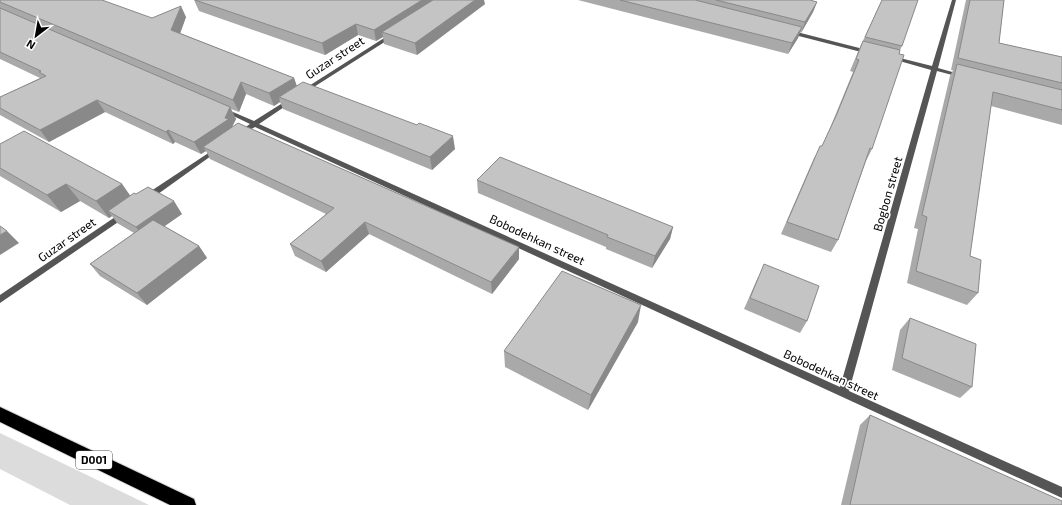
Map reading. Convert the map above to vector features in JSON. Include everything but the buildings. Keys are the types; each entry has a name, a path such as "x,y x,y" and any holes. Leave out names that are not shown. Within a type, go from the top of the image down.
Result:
{"highway":[{"name":"D001","path":"0,414 188,505"}],"street":[{"name":"Bogbon street","path":"843,394 954,0"},
{"name":"Guzar street","path":"301,93 400,30"},
{"path":"782,31 874,54"},
{"path":"889,57 965,76"},
{"path":"235,137 254,123 294,98"},
{"name":"Bobodehkan street","path":"218,107 1062,493"},
{"path":"143,200 222,146"},
{"name":"Guzar street","path":"0,300 130,209"}],"shaded area":[{"path":"0,433 149,505 70,505 0,469"}]}
